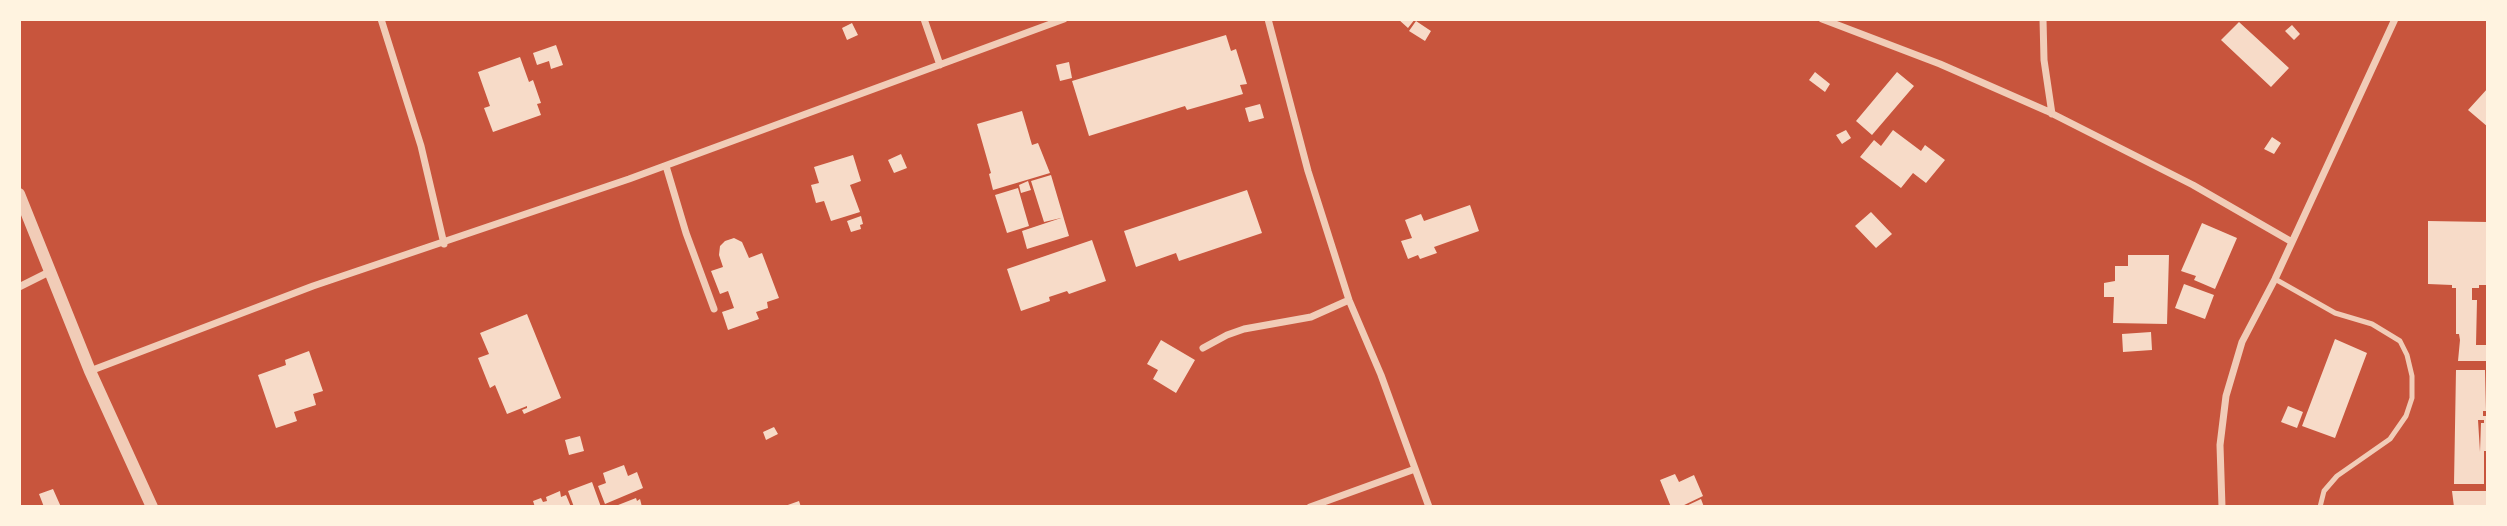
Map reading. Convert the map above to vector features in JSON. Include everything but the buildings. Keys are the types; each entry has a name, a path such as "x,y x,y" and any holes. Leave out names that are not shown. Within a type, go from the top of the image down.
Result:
{"street":[{"path":"381,19 421,146 444,244"},
{"path":"924,19 940,65"},
{"path":"90,371 313,286 444,244 666,166 1064,19"},
{"path":"1268,19 1308,171 1349,300 1381,375 1429,507"},
{"path":"1822,19 1940,64 2052,114 2193,184 2292,242"},
{"path":"2043,19 2043,60 2052,114"},
{"path":"2222,507 2220,445 2226,396 2242,342 2275,279 2395,19"},
{"path":"666,166 686,233 700,264 714,309"},
{"path":"19,194 90,371 152,507"},
{"path":"19,286 51,271"},
{"path":"1203,348 1244,329 1311,317 1349,300"},
{"path":"1310,507 1415,469"}],"lane":[{"path":"2275,279 2334,313 2372,324 2400,341 2412,376 2412,398 2406,416 2390,439 2337,476 2324,491 2320,507"}]}
